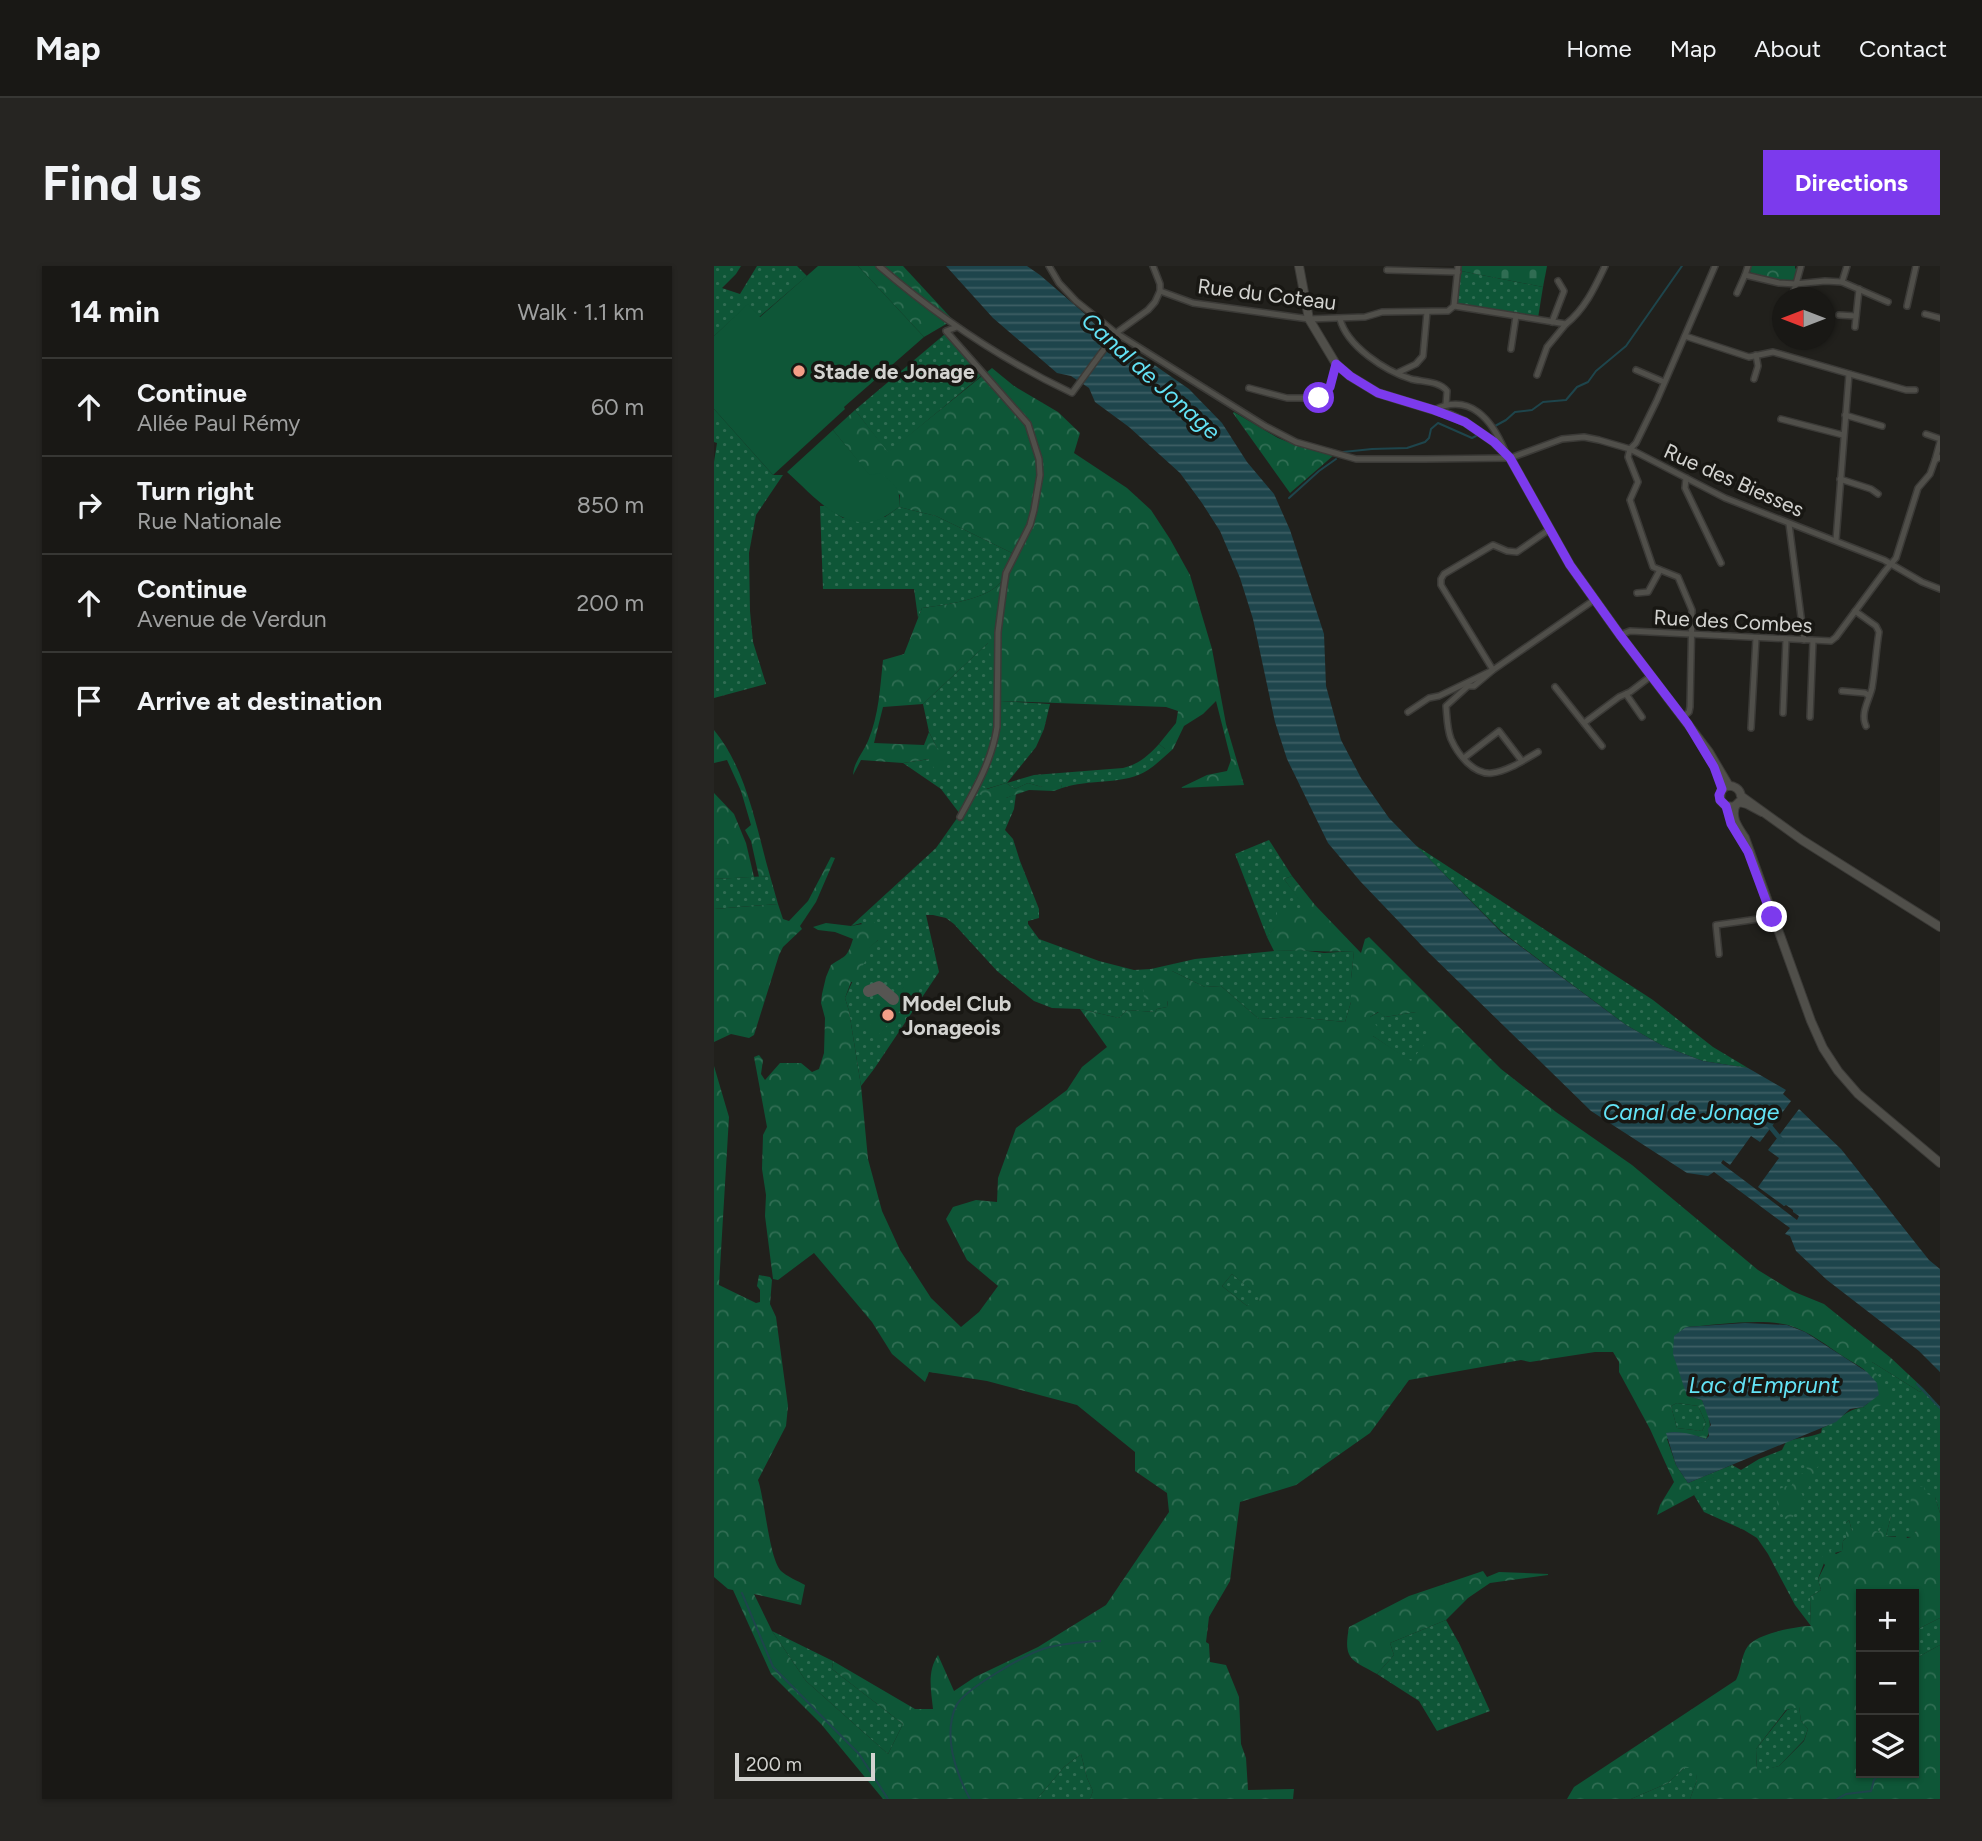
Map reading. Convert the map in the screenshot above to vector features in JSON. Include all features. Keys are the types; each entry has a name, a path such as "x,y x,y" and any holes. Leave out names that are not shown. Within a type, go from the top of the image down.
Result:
{"main road":[{"path":"1299,266 1309,319 1336,364 1378,393 1465,422 1494,442 1508,456 1570,565 1718,765 1726,787"},
{"path":"1726,787 1737,788 1733,817 1745,838 1811,1021 1824,1048 1838,1071 1858,1094 1940,1163"},
{"path":"1726,787 1719,798 1748,804 1762,812 1940,927"}],"street":[{"path":"879,266 957,327 1035,376 1072,393 1116,333 1155,302 1160,284 1153,266"},
{"name":"Rue des Biesses","path":"1049,266 1059,283 1076,301 1116,333 1265,426 1296,442 1356,459 1508,456 1571,438 1599,440 1630,449 1725,498 1836,540 1892,564 1922,582 1940,589"},
{"path":"1537,374 1547,347 1576,316 1605,266"},
{"path":"1686,721 1690,707 1692,610 1678,577 1653,568 1630,500 1638,481 1628,457 1715,266"},
{"path":"1737,293 1748,266"},
{"path":"1795,287 1801,266"},
{"path":"1842,282 1847,266"},
{"path":"1907,306 1916,266"},
{"path":"1387,270 1458,269 1454,306 1566,324"},
{"path":"1745,275 1779,284 1842,282 1888,302"},
{"path":"1552,322 1564,291 1558,281"},
{"path":"1855,327 1859,289"},
{"name":"Rue du Coteau","path":"1160,291 1193,303 1309,319 1365,317 1382,312 1448,311 1454,306"},
{"path":"1396,373 1416,364 1423,356 1427,312"},
{"path":"1925,314 1940,318"},
{"path":"1839,315 1856,316"},
{"path":"1511,349 1516,316"},
{"path":"1340,319 1343,329 1365,354 1396,373 1421,382 1443,385 1447,391 1446,405"},
{"path":"957,327 946,331 1028,424 1039,459 1040,475 1030,525 1013,557 1004,586 999,632 995,739 982,777 960,817"},
{"path":"1685,336 1749,357 1773,352 1906,390 1915,390"},
{"path":"1754,379 1758,366 1756,355"},
{"path":"1249,388 1287,398 1319,398 1330,387 1336,364"},
{"path":"1636,370 1664,382"},
{"path":"1836,540 1849,374"},
{"path":"1434,410 1446,405 1474,408 1499,436 1508,456"},
{"path":"1845,415 1882,426"},
{"path":"1781,419 1843,435"},
{"path":"1926,434 1940,441"},
{"name":"Rue des Combes","path":"1620,635 1630,631 1830,641 1836,637 1896,558 1918,488 1930,474 1938,458 1940,441"},
{"path":"1686,478 1685,488 1721,563"},
{"path":"1840,480 1871,489 1878,494"},
{"path":"1789,524 1804,640"},
{"path":"1493,670 1441,585 1441,579 1444,574 1493,545 1517,552 1550,529"},
{"path":"1637,593 1648,592 1660,570"},
{"path":"1538,752 1497,772 1475,769 1452,741 1446,706 1468,686 1474,686 1594,600"},
{"path":"1856,611 1876,626 1879,632 1871,691 1863,719 1866,726"},
{"path":"1751,728 1756,638"},
{"path":"1783,713 1786,639"},
{"path":"1810,717 1813,641"},
{"path":"1408,712 1429,698 1439,696 1493,670"},
{"path":"1584,723 1651,676"},
{"path":"1555,687 1602,746"},
{"path":"1842,691 1869,696"},
{"path":"1626,694 1642,717"},
{"path":"1464,758 1499,731 1522,761"},
{"path":"1719,954 1716,925 1772,917"}],"green space":[{"path":"714,266 741,266 722,288 740,294 757,266 797,266 807,276 759,317 748,305 714,336"},
{"name":"Stade de Jonage","path":"818,266 858,266 924,337 844,407 845,409 773,475 714,409 714,336 748,304 760,317"},
{"path":"858,266 903,266 953,320 924,337"},
{"path":"1461,266 1547,266 1543,287 1461,271"},
{"path":"1750,266 1795,266 1797,270 1791,282 1751,274"},
{"path":"1461,271 1543,287 1538,318 1457,305"},
{"path":"945,334 981,376 888,453 855,410"},
{"path":"992,368 1014,386 1058,412 1080,433 1074,453 1127,488 1151,510 1170,539 1190,575 1212,649 1226,724 1244,785 1180,788 1207,775 1227,771 1231,760 1216,701 1203,714 1184,726 1173,749 1165,749 1159,744 1176,723 1178,711 1166,707 1000,701 988,643 923,704 883,707 874,743 924,745 929,732 937,748 947,753 942,769 935,770 929,759 903,763 861,760 853,775 875,721 883,660 904,654 922,608 978,597 997,586 1003,579 1012,553 936,516 899,507 900,495 870,476 833,430 855,410 888,452"},
{"path":"714,409 773,475 783,475 756,515 749,553 753,642 766,684 714,698 714,462 717,443 714,442"},
{"path":"1234,412 1278,438 1334,455 1290,493"},
{"path":"833,430 870,475 881,473 893,484 898,491 899,507 875,521 850,520 827,508 787,472"},
{"path":"820,506 825,506 843,518 885,517 899,507 936,516 1012,553 1003,579 997,586 978,597 922,608 918,618 914,589 823,589"},
{"path":"989,642 1000,701 1050,704 1036,747 1007,783 1034,775 1123,768 1143,759 1159,744 1165,749 1173,749 1148,770 1129,778 1062,788 1061,785 1042,787 1028,783 1015,789 1006,783 986,789 988,798 1006,798 1016,794 1014,809 1005,830 1013,839 1039,909 1039,918 1028,921 1028,924 1039,939 1099,961 1134,970 1195,959 1274,951 1354,951 1351,1002 1345,1022 1295,1017 1259,1019 1221,986 1205,987 1172,971 1167,1007 1155,1012 1127,1010 1119,1018 1080,1009 1052,1008 1034,1001 997,971 946,918 926,915 939,972 861,1086 845,998 867,949 878,940 861,923 851,926 936,848 960,814 941,789 903,763 930,759 937,748 929,732 923,704"},
{"path":"714,730 743,781 770,876 759,877 751,841 745,830 751,825 741,791 727,760 714,763"},
{"path":"1006,783 1015,789 1028,783 1042,787 1048,783 1061,785 1062,788 1054,791 1029,790 1006,798 988,798 976,793 980,786 987,789"},
{"path":"714,793 734,814 746,843 754,877 714,879"},
{"path":"1269,840 1292,876 1284,879 1306,908 1276,926 1267,937 1235,854"},
{"path":"1415,845 1653,1000 1713,1047 1748,1068 1703,1061 1663,1046 1626,1025 1502,932"},
{"path":"831,857 835,858 816,902 800,926 802,929 783,947 779,955 754,1035 749,1038 731,1034 714,1042 714,909 778,904 783,919 789,921 808,901"},
{"path":"770,876 778,904 714,909 714,879"},
{"path":"1292,876 1315,905 1361,953 1365,939 1369,937 1501,1069 1556,1112 1632,1165 1758,1270 1792,1291 1824,1304 1891,1358 1924,1389 1920,1392 1872,1362 1866,1362 1887,1386 1889,1397 1883,1404 1869,1411 1863,1407 1879,1395 1871,1376 1803,1331 1788,1325 1764,1322 1686,1327 1688,1396 1702,1400 1710,1429 1706,1439 1693,1435 1667,1439 1676,1465 1688,1483 1712,1473 1715,1477 1692,1487 1698,1493 1657,1515 1674,1482 1650,1429 1619,1372 1619,1362 1613,1352 1595,1352 1530,1362 1521,1360 1409,1380 1370,1433 1296,1485 1240,1502 1230,1581 1209,1617 1206,1642 1209,1644 1210,1662 1226,1665 1239,1697 1241,1744 1246,1758 1248,1790 1294,1789 1293,1799 1090,1799 1093,1791 1081,1754 1064,1767 1037,1799 883,1799 821,1724 771,1674 733,1590 714,1577 714,1066 729,1117 719,1285 756,1303 760,1302 760,1290 757,1286 759,1275 772,1280 770,1304 776,1317 788,1406 786,1426 758,1480 777,1564 783,1573 805,1585 801,1605 754,1594 772,1631 806,1681 888,1754 903,1724 832,1669 833,1661 915,1709 933,1709 931,1674 938,1655 954,1691 975,1677 1038,1647 1106,1605 1169,1512 1167,1493 1135,1471 1135,1452 1077,1405 987,1381 929,1372 925,1382 892,1354 872,1322 814,1253 778,1280 773,1279 762,1169 763,1135 767,1127 754,1057 759,1055 763,1060 761,1074 765,1080 780,1063 801,1063 812,1072 819,1069 824,1053 825,1018 821,1003 826,977 831,965 847,953 853,939 813,927 826,923 851,926 874,922 888,932 884,942 878,940 868,949 868,956 854,982 851,982 845,998 861,1086 868,1159 882,1211 900,1250 931,1298 961,1327 979,1312 998,1286 967,1260 946,1219 953,1207 976,1200 997,1202 998,1178 1016,1128 1067,1090 1082,1067 1107,1047 1080,1009 1119,1018 1127,1010 1155,1012 1167,1007 1168,1001 1144,999 1143,988 1159,973 1172,971 1205,987 1221,986 1259,1019 1295,1017 1345,1022 1351,1002 1354,951 1274,951 1267,937 1276,925 1277,912 1305,908 1284,879","holes":["1378,1012 1385,1017 1416,1012 1422,1024 1436,1030 1411,1061 1373,1036 1379,1029 1370,1017","1232,1274 1260,1297 1258,1301 1247,1306 1222,1286","1677,1403 1698,1406 1706,1423 1702,1431 1677,1428 1671,1406"]},
{"name":"Model Club Jonageois","path":"922,967 932,975 875,1039 865,1030"},
{"path":"1379,1012 1385,1017 1416,1012 1437,1030 1411,1062 1373,1036 1370,1017"},
{"path":"1232,1274 1261,1297 1258,1301 1247,1306 1222,1286"},
{"path":"1864,1362 1872,1362 1920,1392 1924,1389 1940,1407 1940,1513 1935,1497 1915,1513 1916,1531 1912,1537 1886,1536 1891,1516 1879,1532 1852,1531 1849,1520 1846,1523 1846,1538 1842,1551 1827,1555 1818,1579 1821,1590 1810,1597 1811,1626 1795,1605 1757,1538 1704,1512 1694,1495 1697,1493 1691,1487 1714,1477 1712,1473 1732,1465 1741,1470 1782,1450 1786,1442 1821,1433 1822,1428 1851,1411 1863,1407 1869,1410"},
{"path":"1677,1403 1698,1406 1706,1423 1702,1431 1677,1428 1671,1406"},
{"path":"1807,1451 1813,1455 1811,1458 1818,1456 1822,1462 1815,1470 1808,1489 1798,1487 1805,1500 1799,1500 1793,1517 1785,1519 1778,1506 1775,1491 1786,1486 1790,1488 1798,1474 1805,1476 1809,1471 1804,1465 1795,1466"},
{"path":"1924,1486 1927,1494 1935,1497 1940,1513 1940,1618 1919,1628 1919,1589 1856,1589 1856,1778 1919,1778 1919,1656 1940,1645 1940,1799 1690,1799 1697,1780 1695,1768 1684,1768 1668,1783 1631,1799 1567,1799 1574,1787 1736,1680 1745,1651 1756,1639 1771,1633 1811,1626 1810,1597 1821,1590 1818,1579 1825,1565 1821,1560 1824,1552 1827,1554 1831,1549 1836,1554 1842,1551 1846,1538 1846,1523 1849,1520 1852,1531 1860,1522 1870,1530 1879,1532 1885,1520 1882,1514 1888,1508 1891,1516 1886,1536 1896,1537 1896,1533 1905,1533 1907,1538 1911,1537 1916,1531 1912,1523 1914,1513 1910,1510 1911,1496 1917,1487","holes":["1799,1707 1801,1721 1808,1729 1804,1741 1779,1766 1757,1771 1756,1749 1786,1710"]},
{"path":"1483,1571 1487,1577 1499,1572 1548,1575 1490,1583 1468,1598 1446,1620 1390,1643 1394,1655 1377,1674 1351,1657 1347,1646 1349,1627 1409,1596"},
{"path":"1940,1618 1940,1645 1919,1656 1919,1652 1919,1628"},
{"path":"1446,1620 1490,1711 1437,1731 1419,1701 1377,1674 1394,1655 1390,1643"},
{"path":"772,1631 833,1661 832,1669 903,1724 888,1754 806,1681"},
{"path":"1799,1706 1801,1721 1808,1729 1804,1740 1779,1766 1757,1772 1756,1749 1787,1710"},
{"path":"1081,1754 1093,1791 1090,1799 1037,1799 1064,1767"},
{"path":"1684,1768 1696,1768 1697,1780 1690,1799 1631,1799 1668,1783"}],"water":[{"name":"Canal de Jonage","path":"946,266 1027,266 1084,313 1107,337 1189,389 1222,423 1247,462 1274,494 1290,530 1324,634 1326,686 1341,740 1361,778 1389,818 1501,932 1626,1025 1663,1046 1703,1061 1748,1068 1786,1090 1783,1094 1791,1101 1760,1142 1751,1136 1730,1165 1723,1160 1721,1163 1797,1220 1799,1216 1793,1210 1758,1187 1779,1158 1768,1150 1799,1109 1841,1149 1929,1260 1940,1269 1940,1372 1919,1351 1827,1280 1796,1251 1790,1236 1785,1234 1790,1228 1714,1172 1708,1176 1687,1173 1591,1111 1425,949 1360,881 1328,843 1287,759 1275,722 1253,619 1240,578 1220,531 1202,503 1180,473 1129,427 1095,402 1089,388 1071,376 1057,373 993,318"},
{"name":"Lac d'Emprunt","path":"1745,1323 1787,1325 1805,1332 1867,1372 1877,1383 1879,1395 1863,1407 1850,1409 1836,1422 1688,1483 1676,1465 1666,1433 1681,1433 1706,1439 1711,1425 1702,1400 1686,1393 1673,1354 1674,1336 1686,1327"}],"waterway":[{"path":"1495,426 1515,412 1532,410 1543,402 1566,400 1577,387 1588,382 1596,371 1626,346 1682,266"},
{"path":"1343,452 1407,448 1425,442 1431,429 1438,423 1472,438 1476,436"},
{"path":"1289,498 1336,459"},
{"name":"Canal de Jonage","path":"1768,1124 1782,1141"},
{"path":"1917,1384 1940,1408"},
{"path":"742,1593 773,1667 859,1754 888,1799"},
{"path":"970,1799 952,1753 952,1717 961,1699 997,1672 1037,1651 1066,1644 1100,1641"},
{"path":"1837,1799 1846,1794 1871,1791 1876,1778"}],"taxiway":[{"path":"869,991 879,987 893,999"}],"place":[{"name":"Stade de Jonage","path":"799,371"},
{"name":"Model Club Jonageois","path":"888,1015"}],"route":[{"path":"1319,398 1330,387 1336,364 1378,393 1465,422 1494,442 1510,458 1570,565 1688,724 1714,767 1722,789 1720,800 1726,806 1731,824 1748,852 1772,917"}]}
